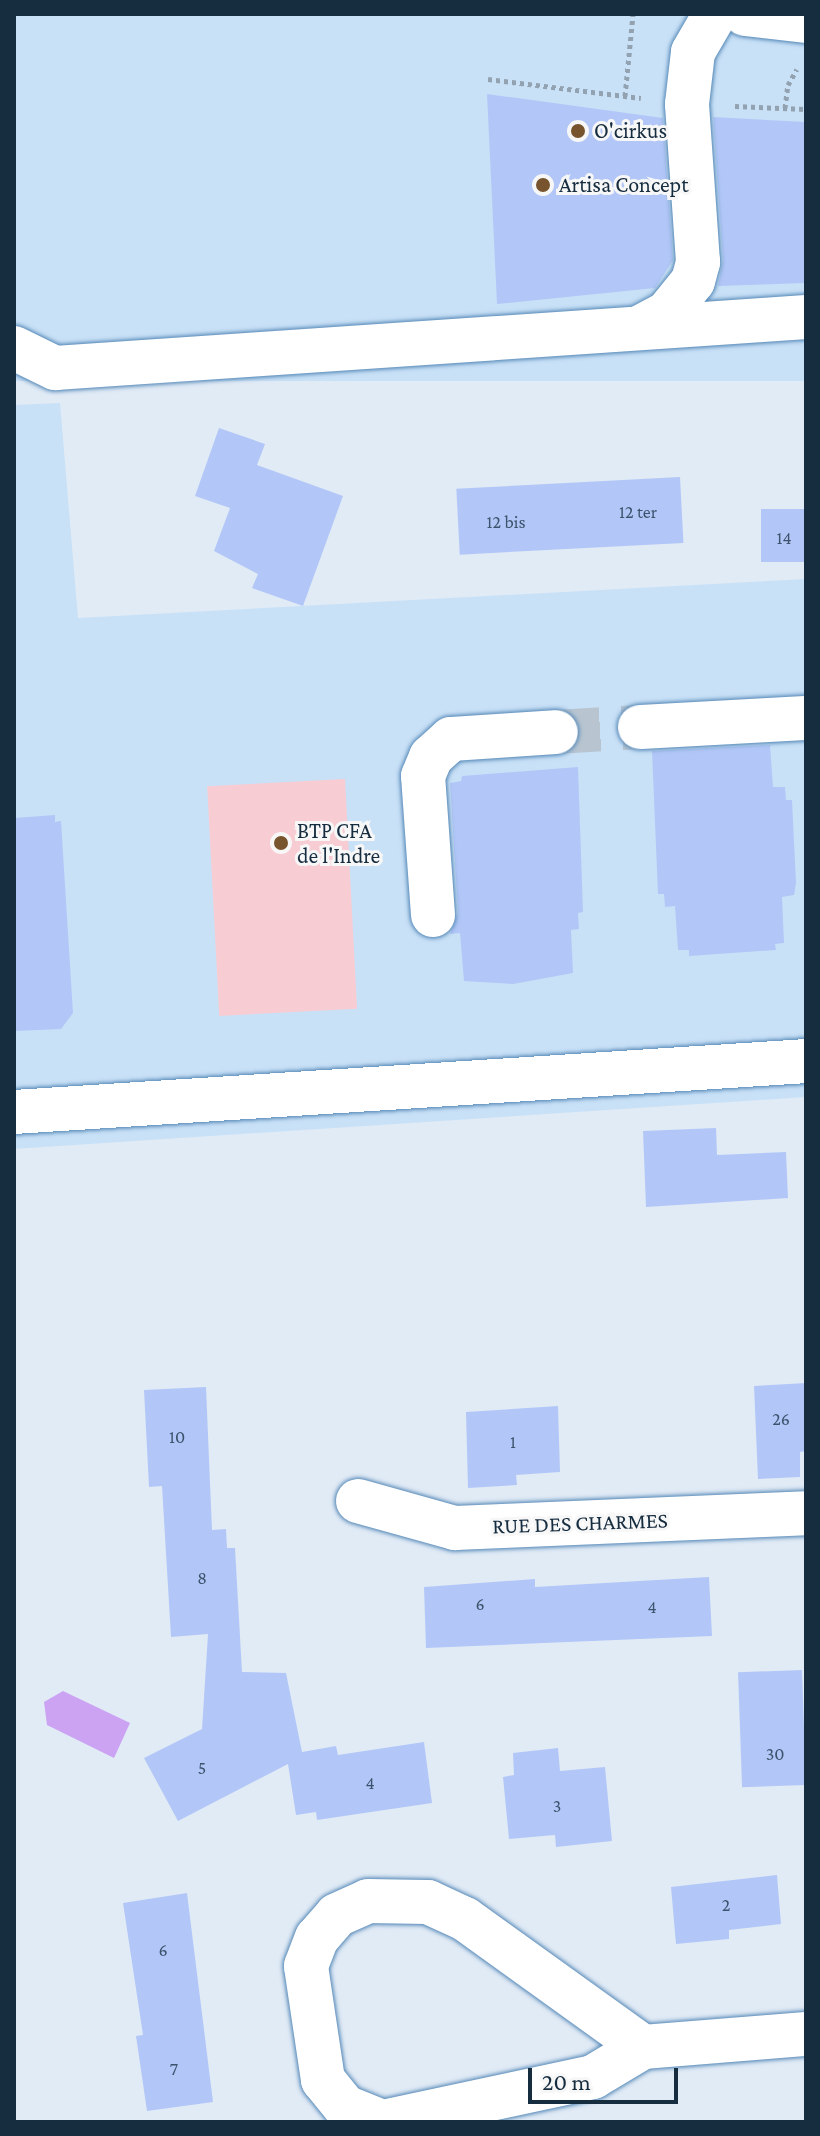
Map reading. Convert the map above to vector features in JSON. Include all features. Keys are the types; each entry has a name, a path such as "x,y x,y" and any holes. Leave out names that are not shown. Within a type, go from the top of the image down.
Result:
{"street":[{"path":"639,328 667,313 696,271 687,104 693,52 715,14"},
{"path":"745,14 806,21"},
{"path":"14,348 55,368 806,317"},
{"path":"640,727 806,718"},
{"path":"433,915 423,776 431,757 451,739 556,732"},
{"path":"14,1112 806,1061"},
{"name":"RUE DES CHARMES","path":"358,1501 455,1528 806,1513"},
{"path":"643,2047 465,1919 428,1902 368,1901 337,1915 317,1938 306,1966 323,2080 345,2107 382,2122 593,2077 643,2047 806,2034"}],"path":[{"path":"625,96 633,14"},
{"path":"785,108 788,85 800,64"}],"shaded area":[{"path":"14,14 806,14 806,381 14,381"},
{"name":"BTP CFA de l'Indre","path":"60,403 78,618 806,579 806,1097 14,1149 14,405"},
{"path":"345,779 357,1009 219,1016 207,786"},
{"path":"63,1691 130,1723 114,1758 47,1725 44,1702"}],"building":[{"path":"487,94 663,118 673,260 655,288 497,304"},
{"path":"713,117 806,122 806,283 718,286 723,260"},
{"path":"219,428 265,444 257,465 343,496 303,606 252,588 258,574 214,551 230,508 195,496"},
{"path":"680,477 683,543 460,555 456,489"},
{"path":"761,509 806,509 806,562 761,562"},
{"path":"770,745 773,787 785,787 786,800 792,800 796,883 794,895 782,897 784,943 775,944 776,950 689,956 689,950 678,950 675,906 665,907 664,894 658,894 652,751"},
{"path":"578,767 583,912 578,913 579,929 571,930 573,973 513,984 464,981 460,933 450,934 458,913 450,783 461,781 462,776"},
{"path":"55,815 55,822 61,821 73,1013 61,1029 14,1031 14,818"},
{"path":"716,1128 717,1155 786,1152 788,1198 646,1207 643,1131"},
{"path":"806,1383 806,1451 800,1452 800,1477 758,1479 754,1386"},
{"path":"206,1387 212,1530 226,1529 227,1548 235,1548 242,1672 286,1673 302,1752 336,1746 338,1755 424,1742 432,1803 317,1820 316,1812 296,1815 288,1764 178,1821 144,1758 202,1729 208,1634 171,1637 162,1486 149,1487 144,1390"},
{"path":"558,1406 560,1472 516,1475 517,1485 468,1488 466,1412"},
{"path":"709,1577 712,1636 426,1648 424,1587 535,1579 535,1587"},
{"path":"802,1670 806,1785 742,1787 738,1672"},
{"path":"558,1748 560,1771 605,1767 612,1841 556,1847 555,1835 509,1839 503,1777 514,1775 513,1753"},
{"path":"777,1875 781,1924 729,1930 729,1939 676,1944 671,1887"},
{"path":"187,1893 213,2102 147,2111 136,2036 143,2035 123,1903"}],"tunnel":[{"path":"556,732 640,727"}],"place":[{"name":"O'cirkus","path":"578,131"},
{"name":"Artisa Concept","path":"543,185"},
{"name":"BTP CFA de l'Indre","path":"281,843"}]}
